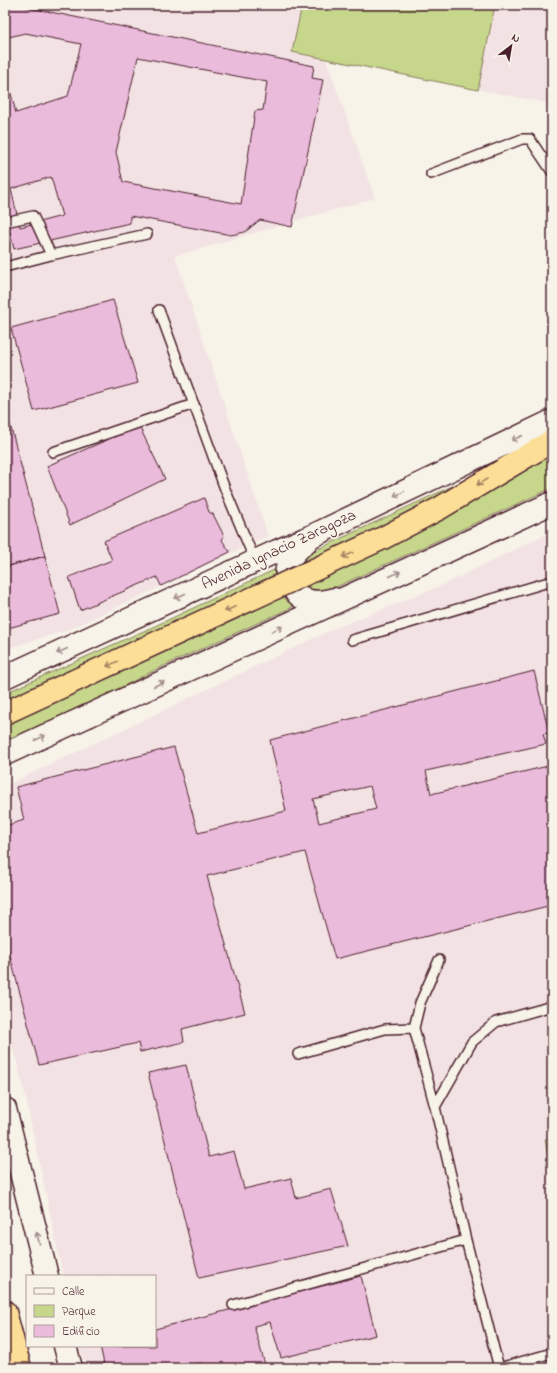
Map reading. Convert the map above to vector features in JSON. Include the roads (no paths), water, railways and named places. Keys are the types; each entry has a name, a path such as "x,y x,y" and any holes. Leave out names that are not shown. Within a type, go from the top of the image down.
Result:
{"highway":[{"path":"5,713 383,538 440,508 552,441"},
{"path":"5,1312 20,1368"}],"main road":[{"name":"Avenida Ignacio Zaragoza","path":"5,677 312,536 552,421"},
{"path":"5,754 552,503"},
{"path":"312,536 296,551 290,559 286,569 287,576 294,590 309,601 321,602 332,600 360,590"},
{"path":"5,1109 47,1275"},
{"path":"65,1347 71,1368"}],"lane":[{"path":"431,174 522,139 530,139 552,172"},
{"path":"5,222 33,216 51,255"},
{"path":"5,267 51,255 147,234"},
{"path":"159,310 225,489 255,561"},
{"path":"53,452 194,404"},
{"path":"352,640 552,581"},
{"path":"439,960 420,1003 414,1028 435,1106 466,1240 499,1368 552,1353"},
{"path":"435,1106 472,1042 496,1022 552,1006"},
{"path":"298,1054 385,1029 414,1028"},
{"path":"232,1305 466,1240"}]}
